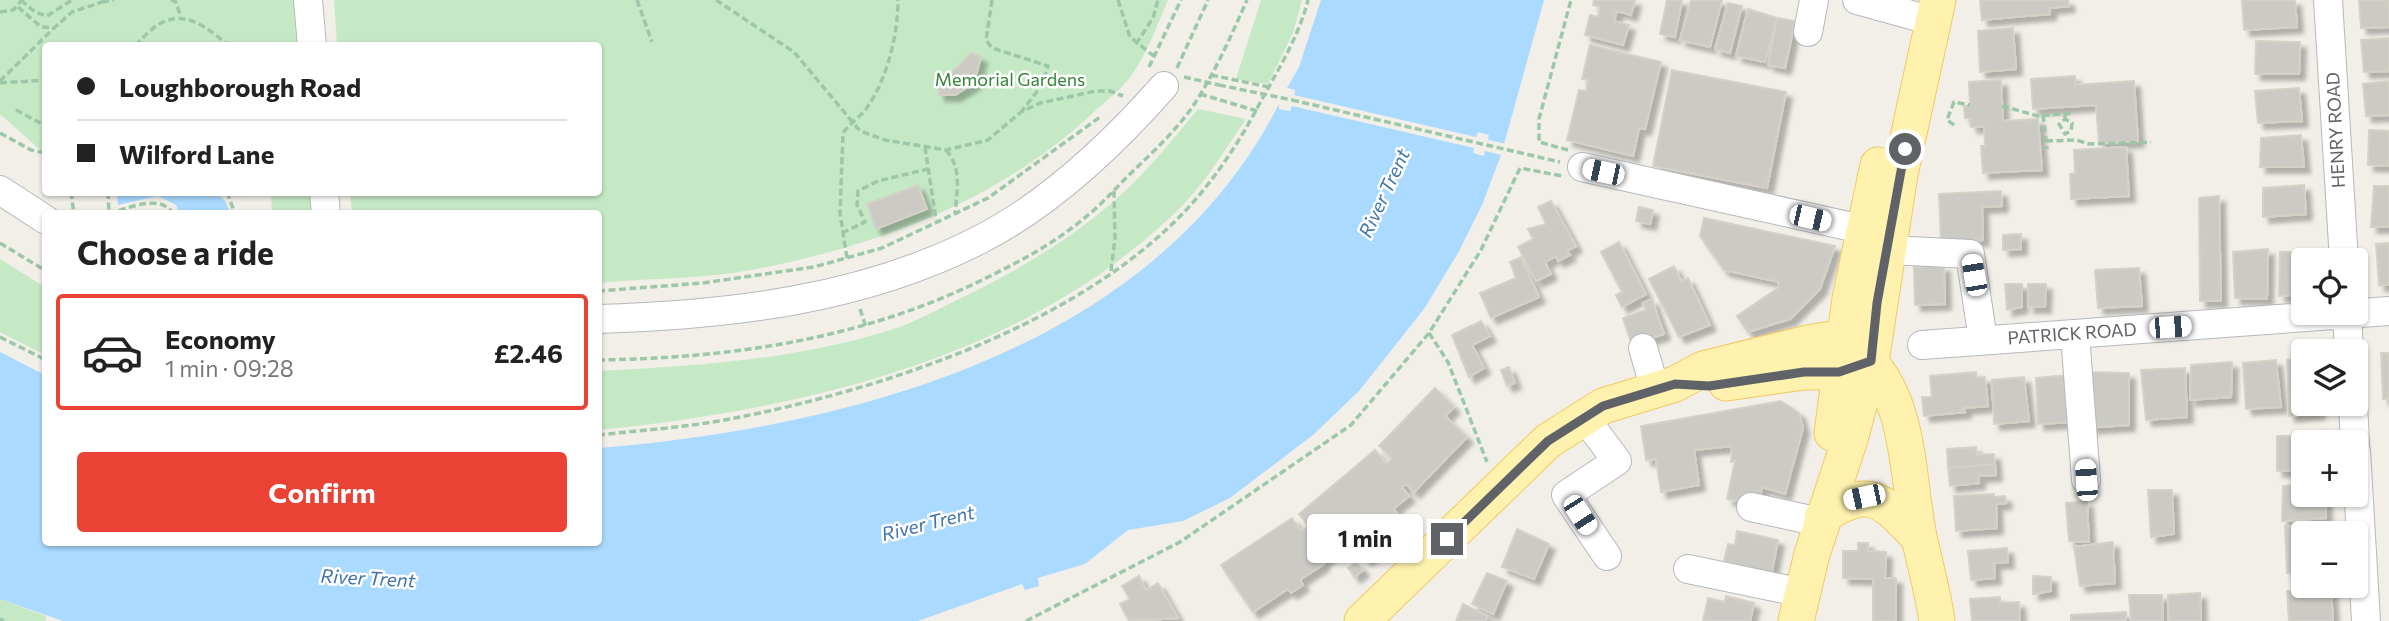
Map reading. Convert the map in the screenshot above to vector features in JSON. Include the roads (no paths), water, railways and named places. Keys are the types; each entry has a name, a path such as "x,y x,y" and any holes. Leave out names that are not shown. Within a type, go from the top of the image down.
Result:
{"main road":[{"path":"1800,607 1816,530 1850,439 1857,375 1877,303 1882,245 1924,9"},
{"path":"1882,245 1844,337 1919,538"},
{"path":"1882,245 1894,292 1900,414 1919,538 1937,621"},
{"path":"1362,621 1548,441 1584,417 1603,406 1665,387 1703,369 1808,342 1844,337"},
{"path":"1665,387 1709,386 1804,372 1857,375 1900,414"},
{"path":"1816,530 1844,501 1864,497 1886,504 1919,538"}],"street":[{"path":"308,0 312,42"},
{"path":"1808,32 1814,0"},
{"path":"1857,0 1924,9"},
{"name":"HENRY ROAD","path":"2328,0 2343,248"},
{"path":"602,319 747,308 856,288 957,251 1008,222 1098,154 1161,77"},
{"path":"1571,165 1882,245 1970,254 1983,340"},
{"path":"0,190 42,217"},
{"name":"PATRICK ROAD","path":"2368,313 2389,312"},
{"name":"PATRICK ROAD","path":"1922,345 2291,318"},
{"path":"2075,334 2086,480"},
{"path":"1643,348 1665,387"},
{"path":"1584,417 1617,461 1566,495 1606,556"},
{"path":"1751,507 1816,530"},
{"path":"2359,507 2366,621"},
{"path":"1688,571 1800,607"}],"water":[{"name":"River Trent","path":"1321,0 1544,0 1501,155 1482,205 1458,253 1424,309 1359,391 1313,435 1230,498 1183,521 1128,530 1085,564 1038,578 1039,586 1025,590 1022,584 918,621 63,621 0,599 0,352 42,373 42,546 602,546 602,448 696,437 795,420 893,395 987,360 1076,315 1156,258 1225,188 1279,104 1279,109 1290,111 1295,90 1287,88 1299,67"},
{"path":"117,196 158,196 118,205"},
{"path":"158,196 220,196 229,210 178,210 176,205"}],"park label":[{"name":"Memorial Gardens","path":"1010,80"}]}
